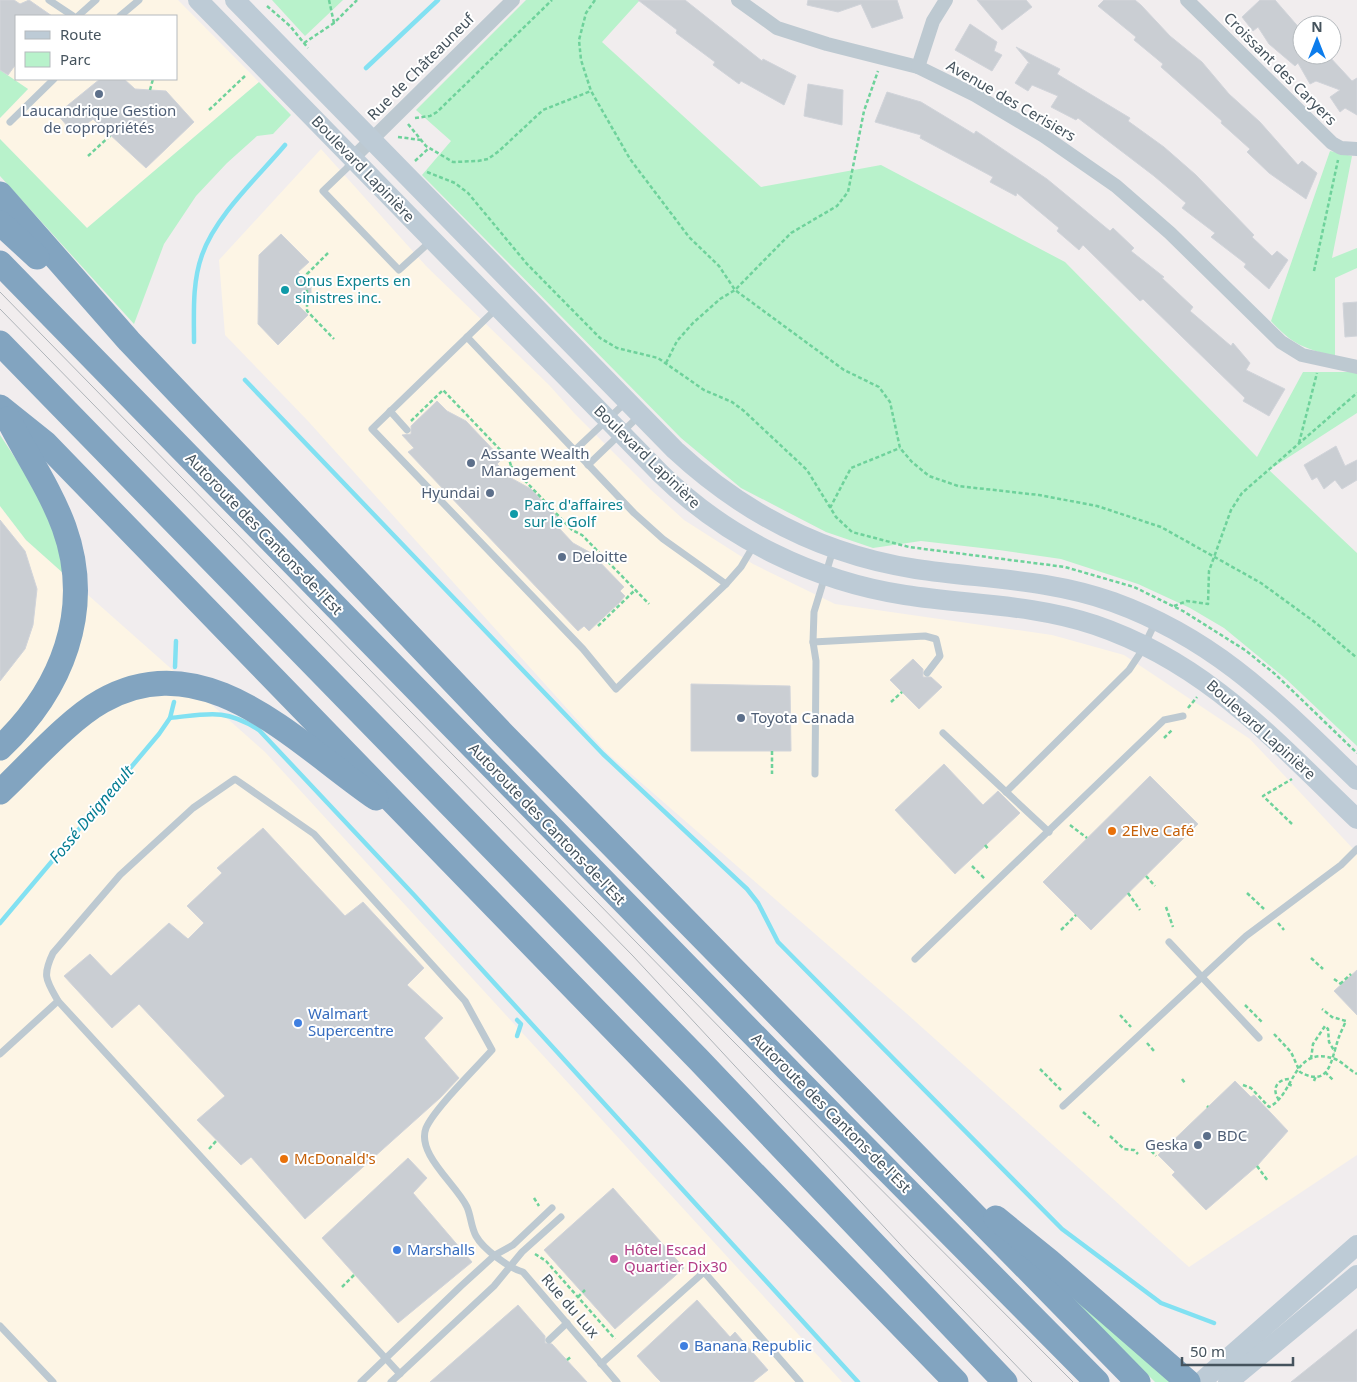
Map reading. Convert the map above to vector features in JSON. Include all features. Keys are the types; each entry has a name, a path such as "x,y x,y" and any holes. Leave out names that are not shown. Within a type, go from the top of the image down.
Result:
{"highway":[{"path":"0,194 129,341 509,740 1138,1382"},
{"path":"0,223 129,341"},
{"name":"Autoroute des Cantons-de-l'Est","path":"0,262 793,1075 1097,1382"},
{"path":"0,343 692,1053 1005,1382"},
{"path":"0,748 30,717 50,687 67,647 75,601 74,572 65,529 53,502 2,410"},
{"path":"2,410 45,443 424,831 956,1382"},
{"path":"0,792 81,716 102,701 139,687 185,684 222,694 265,716 342,774 424,831"},
{"path":"905,1146 1048,1261 1188,1382"}],"main road":[{"name":"Boulevard Lapinière","path":"198,0 614,427 692,502 755,543 824,574 893,593 1015,607 1056,614 1096,626 1144,645 1178,662 1218,689 1254,720 1357,819"},
{"name":"Boulevard Lapinière","path":"235,0 634,408 695,468 726,493 786,529 833,549 908,568 1021,580 1052,586 1099,597 1156,620 1204,646 1235,667 1281,707 1357,780"},
{"path":"1225,1377 1357,1245"},
{"path":"1201,1382 1225,1377 1357,1276"}],"street":[{"name":"Rue de Châteauneuf","path":"353,158 513,0"},
{"name":"Avenue des Cerisiers","path":"738,0 777,28 827,44 918,67 975,95 1044,136 1116,186 1170,233 1281,342 1302,355 1357,367"},
{"path":"918,67 933,21 946,0"},
{"name":"Croissant des Caryers","path":"1186,0 1332,143 1340,148"},
{"path":"1340,148 1357,149"}],"lane":[{"path":"49,0 72,15"},
{"path":"79,15 96,0"},
{"path":"121,15 139,0"},
{"path":"10,122 53,80"},
{"path":"353,158 347,168 323,191 399,270 432,240"},
{"path":"498,307 372,428 583,650 616,689 726,584 741,567 755,543"},
{"path":"467,336 634,513 663,539 726,584"},
{"path":"588,465 614,427 634,408"},
{"path":"574,451 614,427 634,408"},
{"path":"390,412 407,430"},
{"path":"815,774 816,661 813,642 814,606 833,549"},
{"path":"1006,792 1129,670 1156,620"},
{"path":"813,642 925,636 936,639 940,656 927,673"},
{"path":"915,960 1164,720 1184,714"},
{"path":"943,733 1049,832"},
{"name":"Rue du Lux","path":"58,1001 46,979 47,966 53,953 120,875 193,808 235,779 314,834 465,1001 492,1050 433,1116 425,1130 425,1141 429,1153 467,1206 476,1236 510,1269 523,1272 617,1382"},
{"path":"1063,1106 1246,936 1341,865 1357,850"},
{"path":"1170,942 1259,1038"},
{"path":"0,1054 58,1001 400,1374"},
{"path":"361,1382 407,1336 495,1255 513,1245 552,1208"},
{"path":"391,1382 510,1269 522,1252 560,1217"},
{"path":"601,1364 704,1272 800,1382"},
{"path":"549,1340 567,1323"},
{"path":"0,1326 53,1382"}],"path":[{"path":"329,0 334,23"},
{"path":"304,43 334,23 357,0"},
{"name":"Rue de Châteauneuf","path":"403,129 415,118 430,116 437,112 552,0"},
{"path":"594,0 586,13 579,40 581,60 591,91 630,159 689,237 719,266 734,290 844,370 879,387 890,402 900,448 912,462 930,476 958,486 1039,495 1097,506 1161,527 1261,583 1316,623 1357,658"},
{"path":"666,363 684,332 713,304 734,290 790,233 837,206 848,192 864,111 883,58"},
{"path":"209,110 259,63"},
{"path":"150,90 153,80"},
{"path":"408,124 429,148 453,162 488,159 543,110 591,91"},
{"path":"395,142 400,134"},
{"path":"88,156 111,135"},
{"path":"398,137 421,140"},
{"path":"413,162 429,148"},
{"path":"1314,271 1340,148"},
{"path":"409,158 416,165"},
{"path":"421,168 455,183 468,193 527,264 600,338 617,348 649,355 666,363 704,390 732,402 744,411 807,470 830,508 846,528 868,538 922,549 1065,567 1116,580 1174,606 1218,631 1256,658 1357,753"},
{"path":"328,254 307,274 307,310 334,339"},
{"path":"1299,443 1321,360"},
{"path":"410,422 443,390 508,459 511,466 536,493 572,530 582,535 649,604"},
{"path":"1174,606 1187,601 1208,604 1208,578 1231,510 1242,493 1357,393"},
{"path":"830,508 844,478 851,468 900,448"},
{"path":"505,472 511,466"},
{"path":"598,626 635,590"},
{"path":"891,702 902,692"},
{"path":"1184,714 1200,694"},
{"path":"772,751 772,774"},
{"path":"1292,824 1263,796 1306,770"},
{"path":"1062,819 1088,838"},
{"path":"985,845 989,850"},
{"path":"972,866 992,886"},
{"path":"1146,876 1155,886"},
{"path":"1128,893 1140,910"},
{"path":"1247,893 1264,909"},
{"path":"1166,907 1173,927"},
{"path":"1061,930 1076,915"},
{"path":"1277,922 1284,930"},
{"path":"1311,958 1323,969"},
{"path":"1334,979 1340,984 1351,974"},
{"path":"1244,1004 1263,1023"},
{"path":"1274,1034 1291,1052 1297,1068 1302,1073 1316,1076 1325,1072 1332,1065 1346,1021 1332,1018 1322,1009"},
{"path":"1120,1015 1131,1027"},
{"path":"1311,1059 1313,1044 1325,1026 1328,1029 1329,1042 1335,1052"},
{"path":"1144,1040 1154,1051"},
{"path":"1243,1085 1251,1088 1269,1106 1279,1100 1297,1068 1311,1059 1334,1058 1357,1074"},
{"path":"1040,1069 1061,1090"},
{"path":"1325,1072 1334,1082"},
{"path":"1314,1081 1316,1076"},
{"path":"1279,1100 1275,1087 1279,1082 1290,1079"},
{"path":"1182,1080 1185,1083"},
{"path":"1288,1084 1293,1086"},
{"path":"1083,1112 1099,1126"},
{"path":"1110,1136 1124,1149 1134,1150 1138,1154"},
{"path":"1147,1146 1156,1156"},
{"path":"1257,1166 1268,1181"},
{"path":"534,1253 546,1262 616,1340"},
{"path":"342,1287 354,1275"},
{"path":"578,1297 585,1290"},
{"path":"567,1360 572,1356"}],"shaded area":[{"path":"0,0 178,0 259,82 87,228 0,139 0,118 28,89 0,70"},
{"path":"321,149 427,267 549,385 575,414 650,489 684,520 753,564 835,604 1052,635 1124,655 1250,739 1357,853 1357,1155 1189,1267 906,1013 607,753 308,421 225,335 219,260"},
{"path":"0,506 26,540 265,752 842,1382 0,1382"}],"green space":[{"path":"272,0 343,0 305,36"},
{"path":"526,0 640,0 602,42 761,187 881,165 1065,262 1257,457 1303,372 1357,372 1357,413 1269,470 1357,553 1357,746 1286,679 1224,628 1190,608 1138,584 1061,559 999,550 921,541 873,548 826,532 741,488 681,438 422,175 451,141 416,110"},
{"path":"0,70 28,89 0,118"},
{"path":"259,82 291,115 273,134 257,136 227,163 196,196 164,244 134,324 0,176 0,139 87,228"},
{"path":"1330,151 1352,156 1332,258 1357,248 1357,268 1335,278 1335,357 1300,345 1286,336 1271,321"},
{"path":"0,435 35,488 55,528 63,573 26,540 0,506"},
{"path":"1019,1246 1174,1382 1155,1382"}],"building":[{"path":"0,0 14,0 20,4 29,0 51,15 15,15 15,65 8,75 0,70"},
{"path":"638,0 685,0 762,61 763,59 796,76 784,105 741,81 739,84 713,65 715,62 676,33 677,30"},
{"path":"808,0 897,0 903,18 872,28 861,4 838,12 807,5"},
{"path":"977,0 1026,0 1032,7 1002,30"},
{"path":"1104,0 1135,0 1170,36 1202,62 1229,94 1260,122 1298,165 1302,161 1317,173 1306,199 1269,173 1247,152 1250,149 1221,123 1222,121 1161,67 1163,64 1134,40 1136,37 1098,6"},
{"path":"1260,0 1275,0 1292,20 1292,63 1269,44 1258,27 1253,31 1242,17"},
{"path":"970,24 997,42 994,51 1002,55 992,71 955,50"},
{"path":"1016,47 1060,69 1057,74 1130,118 1128,121 1164,147 1196,175 1254,235 1252,237 1272,256 1277,251 1288,260 1269,289 1244,267 1246,264 1211,237 1215,233 1182,208 1186,203 1154,176 1078,118 1076,120 1051,107 1058,96 1032,85 1028,91 1015,83 1028,63 1030,64"},
{"path":"1299,65 1337,65 1352,81 1357,78 1357,115 1345,108 1340,112 1330,97 1340,90 1316,81 1310,84"},
{"path":"99,80 125,80 135,89 166,91 194,122 146,168 93,119 74,134 57,114"},
{"path":"808,84 843,90 842,125 804,116"},
{"path":"887,92 921,102 974,134 976,131 1047,179 1110,231 1113,228 1134,248 1131,251 1164,277 1162,278 1193,307 1190,311 1231,346 1233,343 1250,363 1246,370 1285,389 1269,416 1243,401 1245,398 1143,299 1140,301 1083,245 1079,250 1057,231 1059,228 1017,193 1016,196 990,182 993,177 920,138 921,135 875,122"},
{"name":"Onus Experts en sinistres inc.","path":"281,234 309,262 298,272 311,287 311,293 298,305 308,315 278,345 258,324 259,255"},
{"path":"1357,302 1357,336 1345,337 1343,303"},
{"name":"Parc d'affaires sur le Golf","path":"437,401 447,411 466,421 502,459 497,464 511,478 531,489 563,523 558,527 573,543 591,553 624,587 620,591 625,596 589,631 584,626 578,631 408,452 414,448 402,435 411,434 411,426"},
{"path":"1336,446 1345,466 1357,460 1357,480 1342,489 1335,480 1324,489 1317,477 1312,480 1304,465"},
{"path":"0,520 25,551 37,589 33,625 25,649 0,681"},
{"path":"913,659 923,669 923,677 931,677 942,687 919,709 890,680"},
{"name":"Toyota Canada","path":"691,684 790,686 791,751 691,751"},
{"path":"944,764 983,805 998,791 1020,813 955,874 895,810"},
{"path":"1150,776 1198,824 1091,930 1043,882"},
{"name":"Walmart Supercentre","path":"263,828 345,916 363,902 424,968 407,985 443,1018 424,1038 459,1078 440,1098 305,1219 251,1157 241,1165 197,1120 225,1096 139,1004 112,1028 64,976 90,954 111,976 169,923 188,939 204,923 187,906 222,873 217,868"},
{"path":"1357,970 1357,1015 1334,991"},
{"path":"1235,1081 1251,1097 1254,1095 1288,1131 1257,1166 1206,1210 1172,1175 1175,1172 1158,1155"},
{"name":"Marshalls","path":"408,1158 427,1178 413,1193 472,1262 398,1323 322,1238"},
{"name":"Hôtel Escad Quartier Dix30","path":"613,1188 684,1268 615,1329 544,1250"},
{"name":"Banana Republic","path":"697,1300 730,1337 735,1332 768,1370 753,1382 661,1382 637,1356"},
{"path":"518,1305 545,1336 545,1343 552,1344 587,1382 430,1382"},
{"path":"1357,1329 1357,1382 1291,1382"}],"waterway":[{"name":"Fossé Daigneault","path":"366,68 438,0"},
{"name":"Fossé Daigneault","path":"194,342 194,298 197,276 208,240 227,211 285,145"},
{"path":"245,380 603,754 747,889 758,903 778,942 1062,1229 1161,1303 1214,1323"},
{"name":"Fossé Daigneault","path":"175,667 176,641"},
{"name":"Fossé Daigneault","path":"0,923 159,734 170,718 174,702"},
{"path":"170,718 206,714 226,715 259,730 414,895 858,1382"},
{"name":"Fossé Daigneault","path":"517,1020 521,1024 517,1036"}],"tram line":[{"path":"0,292 729,1037 1073,1382"},
{"path":"0,309 633,956 911,1256 1032,1382"}],"place":[{"name":"Laucandrique Gestion de copropriétés","path":"99,94"},
{"name":"Onus Experts en sinistres inc.","path":"285,290"},
{"name":"Assante Wealth Management","path":"471,463"},
{"name":"Hyundai","path":"490,493"},
{"name":"Parc d'affaires sur le Golf","path":"514,514"},
{"name":"Deloitte","path":"562,557"},
{"name":"Toyota Canada","path":"741,718"},
{"name":"2Elve Café","path":"1112,831"},
{"name":"Walmart Supercentre","path":"298,1023"},
{"name":"BDC","path":"1207,1136"},
{"name":"Geska","path":"1198,1145"},
{"name":"McDonald's","path":"284,1159"},
{"name":"Marshalls","path":"397,1250"},
{"name":"Hôtel Escad Quartier Dix30","path":"614,1259"},
{"name":"Banana Republic","path":"684,1346"}]}
